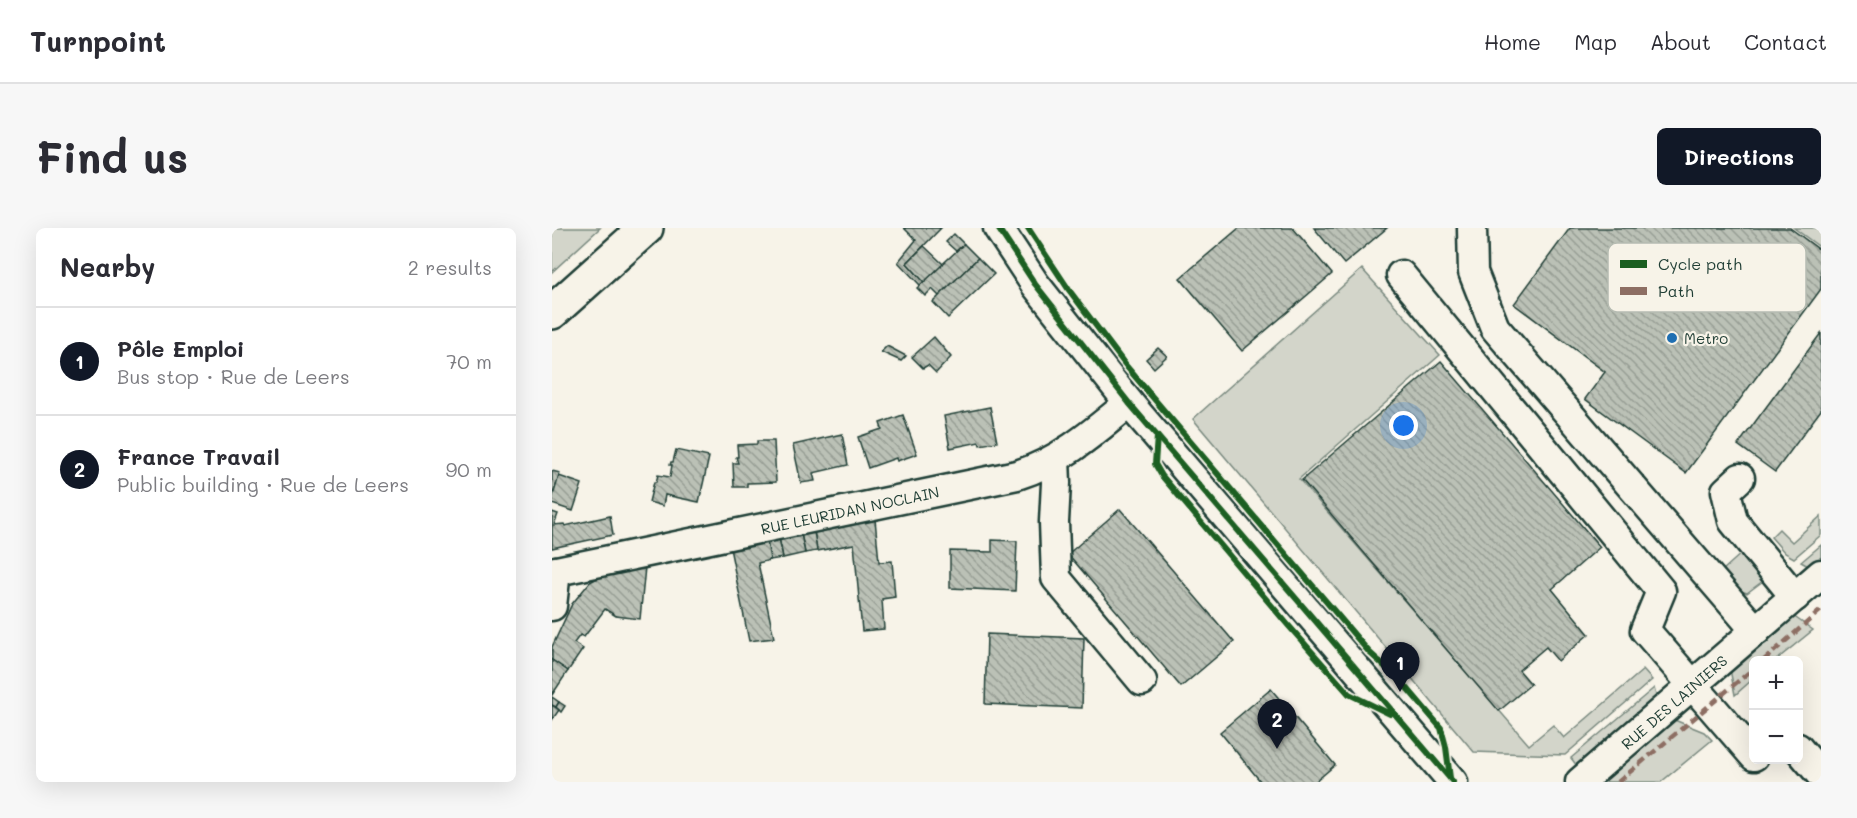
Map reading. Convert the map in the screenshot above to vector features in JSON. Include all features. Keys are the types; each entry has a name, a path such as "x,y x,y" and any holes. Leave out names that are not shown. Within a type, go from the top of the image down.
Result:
{"highway":[{"path":"552,312 646,228"}],"street":[{"path":"998,228 1035,284 1129,403 1453,782"},
{"path":"1472,228 1473,272 1495,328 1756,631"},
{"path":"1401,275 1661,591 1645,630 1749,751"},
{"name":"RUE LEURIDAN NOCLAIN","path":"554,572 1036,469 1090,435 1129,403"},
{"path":"1055,459 1056,578 1142,681"},
{"path":"1740,478 1726,491 1733,521 1795,597"},
{"path":"552,606 554,572"},
{"name":"RUE DES LAINIERS","path":"1581,782 1821,574"},
{"path":"1803,754 1821,775"}],"shaded area":[{"path":"552,228 600,228 552,272"},
{"path":"1794,228 1821,228 1821,248"},
{"path":"1362,269 1440,355 1299,479 1529,745 1553,725 1564,738 1643,670 1652,680 1565,755 1474,752 1193,419"},
{"path":"1821,516 1821,535 1794,558 1785,553 1771,537 1779,529 1792,542"},
{"path":"1821,545 1821,558 1810,567 1801,562"},
{"path":"1743,552 1767,578 1747,593 1741,591 1723,570"},
{"path":"1793,616 1813,630 1781,656 1749,656 1749,683 1735,695 1730,669"},
{"path":"1654,688 1657,699 1577,766 1571,758"},
{"path":"1672,719 1704,732 1712,740 1661,782 1597,782"}],"building":[{"path":"904,228 941,228 907,263 924,282 920,285 898,262 916,240"},
{"path":"1239,228 1293,228 1332,274 1242,351 1180,278"},
{"path":"1314,228 1387,228 1344,264"},
{"name":"Metro","path":"1570,228 1790,228 1821,251 1821,289 1806,309 1806,243 1608,243 1608,312 1804,312 1686,473 1585,399 1605,372 1514,304"},
{"path":"954,234 964,244 956,251 946,242"},
{"path":"964,244 978,258 939,296 932,289 925,296 917,288"},
{"path":"924,246 943,264 924,282 907,263"},
{"path":"978,258 994,274 948,318 933,302"},
{"path":"1821,333 1821,410 1775,472 1738,445"},
{"path":"934,337 951,357 936,373 928,365 923,368 912,357"},
{"path":"887,346 906,356 901,361 881,352"},
{"path":"1158,348 1167,356 1154,368 1146,359"},
{"path":"1441,361 1600,547 1552,589 1589,634 1558,661 1546,647 1519,670 1531,684 1499,711 1302,480"},
{"path":"990,407 997,442 980,445 979,442 950,448 944,416"},
{"path":"903,415 917,454 897,461 896,458 868,468 858,437 882,429 880,423"},
{"path":"842,434 848,465 813,473 815,481 801,483 793,445"},
{"path":"757,441 774,441 776,482 747,483 747,487 734,487 733,463 738,463 737,445 757,444"},
{"path":"676,450 709,457 699,502 665,495 663,506 649,502 658,475 670,477 672,465 670,465"},
{"path":"552,471 560,473 552,499"},
{"path":"559,476 582,484 573,511 552,504"},
{"path":"1120,509 1234,642 1181,687 1068,554"},
{"path":"552,512 558,514 554,525 564,524 565,526 610,516 613,535 552,548"},
{"path":"875,519 879,562 892,561 895,597 882,599 884,629 862,631 854,544 817,551 814,531"},
{"path":"814,531 817,551 805,553 801,534"},
{"path":"801,534 805,553 783,558 779,538"},
{"path":"779,538 783,558 770,560 767,541"},
{"path":"992,540 1017,541 1015,591 950,588 950,551 992,552"},
{"path":"767,541 770,560 758,563 774,638 749,641 730,548"},
{"path":"645,567 640,619 616,616 605,609 584,637 580,635 574,643 583,649 568,671 552,660 552,647 572,604 590,582 603,575"},
{"path":"987,634 1084,638 1082,708 985,704"},
{"path":"552,660 568,671 552,695"},
{"path":"1271,689 1335,765 1315,782 1261,782 1220,732"},
{"path":"552,697 559,702 556,707 552,705"},
{"path":"559,702 565,706 561,712 556,707"},
{"path":"552,705 559,710 552,720"}],"marked path":[{"path":"1769,656 1821,610"},
{"path":"1618,782 1749,672"}],"cycle path":[{"path":"998,228 1035,284 1129,403 1453,782"},
{"path":"1028,228 1069,290 1127,367 1369,652 1402,682 1441,728 1450,778"},
{"path":"1157,436 1155,464 1162,476 1349,694 1390,714"}],"place":[{"name":"Metro","path":"1672,338"},
{"name":"Pôle Emploi","path":"1400,692"},
{"name":"France Travail","path":"1277,749"}]}
